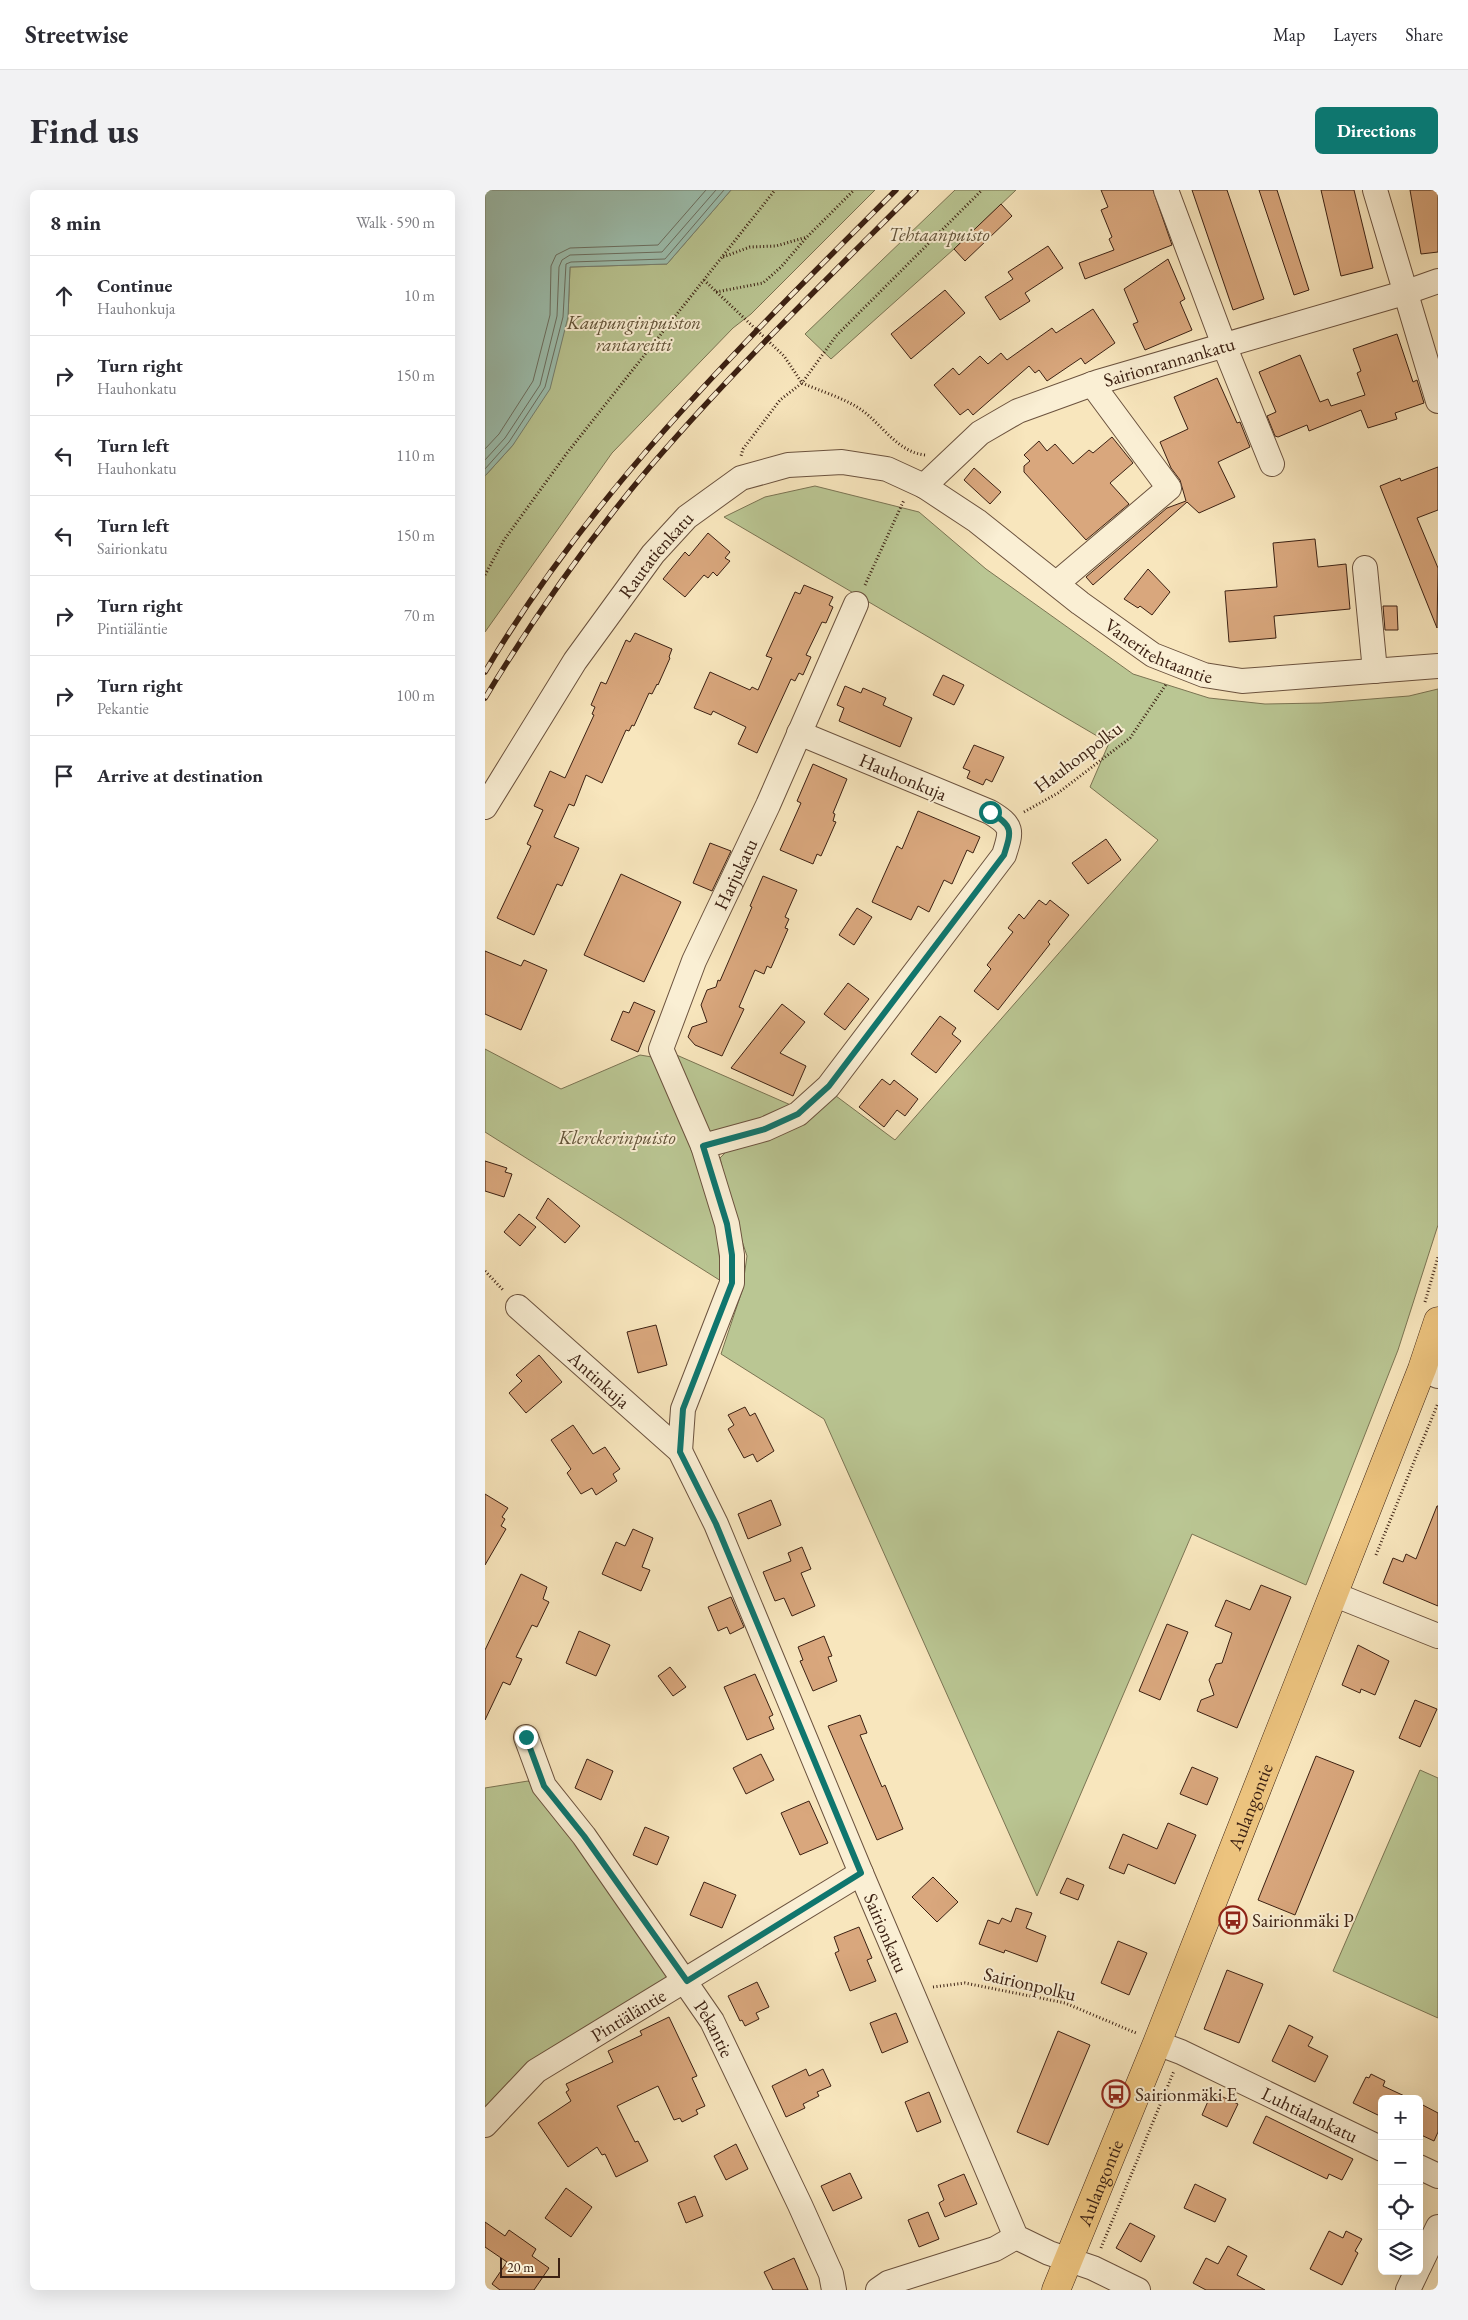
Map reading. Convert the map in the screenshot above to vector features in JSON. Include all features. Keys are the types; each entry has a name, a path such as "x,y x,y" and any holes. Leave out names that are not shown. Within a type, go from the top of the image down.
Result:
{"main road":[{"name":"Aulangontie","path":"1056,2290 1148,2039 1333,1594 1430,1373 1438,1320"}],"street":[{"path":"1166,190 1224,345 1272,464"},
{"path":"1375,190 1438,401"},
{"name":"Sairionrannankatu","path":"915,491 981,433 1018,411 1092,384 1405,293 1438,281"},
{"path":"1057,583 1169,488 1092,384"},
{"name":"Rautatienkatu","path":"485,807 575,661 653,554 687,517 741,478 788,465 842,462 887,469 915,491"},
{"name":"Vaneritehtaantie","path":"915,491 977,520 1080,603 1153,655 1204,675 1242,682 1438,666"},
{"path":"1365,568 1375,671"},
{"name":"Harjukatu","path":"680,1452 683,1409 732,1283 732,1255 727,1224 703,1146 661,1049 694,961 768,805 856,604"},
{"name":"Hauhonkuja","path":"799,733 990,812 1006,822"},
{"path":"703,1146 765,1129 798,1114 829,1086 1004,855 1010,831 1006,822"},
{"name":"Antinkuja","path":"518,1307 680,1452"},
{"name":"Sairionkatu","path":"680,1452 716,1524 861,1873 1016,2237"},
{"path":"1333,1594 1438,1636"},
{"name":"Pekantie","path":"526,1737 544,1786 584,1836 687,1981 713,2021 800,2205 831,2274 834,2290"},
{"name":"Pintiäläntie","path":"485,2125 536,2071 687,1981 861,1873"},
{"name":"Luhtialankatu","path":"1148,2039 1181,2052 1378,2147"},
{"path":"1423,2169 1438,2176"},
{"path":"1423,2259 1438,2228"},
{"path":"878,2290 888,2283 995,2248 1016,2237 1049,2253 1069,2258 1138,2290"},
{"path":"1408,2290 1415,2275"}],"path":[{"path":"485,575 504,540 567,453 775,190"},
{"path":"716,292 763,283 781,268 807,237 854,190"},
{"path":"741,478 740,462 743,449 780,400 802,383 836,336 983,190"},
{"path":"721,258 750,247 776,246 807,237"},
{"path":"703,280 784,356 802,383 862,410 899,444 914,454"},
{"path":"856,604 890,528 915,491"},
{"name":"Hauhonpolku","path":"1006,822 1058,793 1130,738 1172,676"},
{"path":"485,1271 518,1307"},
{"name":"Sairionpolku","path":"910,1989 965,1983 1065,2003 1148,2039"}],"green space":[{"name":"Kaupunginpuiston rantareitti","path":"731,190 875,190 751,314 733,328 612,453 485,632 485,476 513,445 568,317 570,267 667,264"},
{"name":"Tehtaanpuisto","path":"955,190 1016,190 954,249 831,359 805,334"},
{"path":"815,486 919,512 986,569 1133,674 1209,698 1265,704 1321,703 1409,696 1438,689 1438,1225 1398,1350 1306,1585 1192,1534 1037,1896 824,1419 721,1354 742,1291 747,1256 734,1217 720,1158 731,1147 832,1093 895,1140 1158,840 1090,787 1109,743 724,517 765,497"},
{"name":"Klerckerinpuisto","path":"485,1049 561,1089 640,1055 658,1058 695,1152 717,1221 721,1281 485,1132"},
{"path":"672,1053 793,1106 714,1137 703,1125"},
{"path":"1420,1770 1438,1778 1438,2018 1333,1971"},
{"path":"528,1781 547,1800 670,1978 485,2114 485,1788"}],"water":[{"path":"485,190 731,190 667,264 570,267 568,317 550,389 513,445 485,476"}],"building":[{"path":"1101,190 1153,190 1172,245 1085,279 1079,263 1114,250 1109,239 1112,237 1101,210 1108,207"},
{"path":"1192,190 1227,190 1264,299 1233,310"},
{"path":"1259,190 1277,190 1309,290 1294,295"},
{"path":"1321,190 1354,190 1373,268 1341,276"},
{"path":"1410,190 1438,190 1438,252 1421,254"},
{"path":"1001,204 1012,216 965,261 954,249"},
{"path":"1048,246 1063,268 1025,293 1030,301 1000,320 985,297 1013,279 1008,272"},
{"path":"1168,259 1185,299 1180,302 1192,330 1145,350 1133,324 1138,322 1124,289"},
{"path":"945,290 965,313 911,359 891,334"},
{"path":"1093,309 1115,343 1085,364 1081,358 1047,381 1039,370 1035,373 1029,366 973,415 968,409 960,415 934,385 953,368 959,375 980,356 988,364 1001,353 1007,360 1052,328 1056,333"},
{"path":"1397,334 1413,382 1417,380 1424,403 1395,413 1397,419 1368,428 1361,410 1309,431 1307,425 1278,437 1275,436 1267,416 1276,412 1259,372 1300,355 1320,402 1328,399 1331,406 1365,395 1357,373 1361,371 1353,349"},
{"path":"1217,378 1237,423 1240,422 1250,447 1218,462 1235,497 1199,513 1187,502 1093,585 1086,577 1167,508 1186,501 1180,480 1171,468 1160,442 1188,429 1174,397"},
{"path":"1112,437 1133,463 1110,483 1129,504 1086,540 1024,472 1024,466 1030,461 1024,455 1039,441 1047,451 1055,444 1073,464 1089,450 1093,453"},
{"path":"1438,467 1438,510 1417,518 1438,568 1437,628 1380,486 1400,478 1401,481"},
{"path":"974,468 1001,492 990,504 964,480"},
{"path":"708,533 730,552 725,558 730,561 717,576 713,572 708,578 704,575 685,597 663,579 685,552 689,556"},
{"path":"1315,539 1318,567 1346,564 1350,609 1274,616 1276,638 1229,642 1225,591 1277,587 1273,543"},
{"path":"1148,569 1170,592 1152,615 1140,606 1138,608 1124,599"},
{"path":"804,585 833,597 829,605 833,607 826,623 822,622 806,655 811,657 803,675 799,673 795,681 791,679 757,753 738,744 746,727 713,711 711,715 694,708 710,672 750,690 752,687 758,690 772,658 766,656 795,592 800,594"},
{"path":"1383,606 1397,606 1398,630 1385,630"},
{"path":"635,633 672,649 670,658 658,685 652,694 649,693 634,726 632,725 629,731 626,730 602,783 586,775 574,806 569,804 554,837 579,848 562,886 557,884 534,935 497,918 531,846 527,844 543,810 534,806 550,771 565,778 594,715 592,714 595,707 591,705 601,682 606,684 626,640 630,642"},
{"path":"943,675 964,685 954,705 933,695"},
{"path":"845,686 861,693 863,688 886,698 883,705 912,718 900,747 839,721 844,708 837,705"},
{"path":"974,745 1004,757 992,782 986,779 983,785 967,778 970,771 963,768"},
{"path":"813,764 847,779 833,813 835,814 833,821 836,822 821,856 817,854 813,864 780,850 801,803 797,801"},
{"path":"918,811 980,837 973,853 967,850 952,884 944,880 929,912 918,906 911,920 872,902 897,846 902,849"},
{"path":"1106,839 1121,860 1088,884 1072,863"},
{"path":"710,843 731,851 712,891 693,883"},
{"path":"621,874 681,902 644,982 584,955"},
{"path":"763,876 797,890 785,917 789,919 785,928 788,929 771,968 767,966 764,974 755,970 739,1007 744,1009 722,1056 695,1045 688,1037 692,1027 707,1022 701,1005 707,990 716,987 718,980 720,981 752,907 750,906"},
{"path":"1039,900 1046,905 1050,900 1069,915 1048,942 1050,944 998,1010 974,991 991,969 987,965 1013,932 1008,928 1019,914 1024,919"},
{"path":"857,908 872,917 854,945 839,935"},
{"path":"485,951 521,966 524,960 547,970 521,1030 485,1014"},
{"path":"848,983 869,999 845,1030 824,1014"},
{"path":"634,1002 655,1011 638,1052 611,1040 623,1011 629,1013"},
{"path":"782,1004 805,1022 780,1053 806,1066 793,1096 731,1068"},
{"path":"940,1016 956,1028 952,1034 961,1041 936,1073 911,1054"},
{"path":"882,1079 890,1085 894,1080 918,1099 905,1116 897,1110 884,1127 859,1107"},
{"path":"485,1161 507,1168 505,1172 512,1174 504,1197 485,1191"},
{"path":"548,1198 580,1226 565,1243 536,1218"},
{"path":"519,1214 536,1227 520,1246 504,1232"},
{"path":"656,1325 667,1365 638,1373 627,1332"},
{"path":"539,1355 562,1382 526,1413 509,1393 522,1381 516,1375"},
{"path":"745,1407 750,1416 755,1413 774,1451 757,1462 753,1454 744,1458 728,1429 734,1425 728,1415"},
{"path":"573,1425 593,1454 605,1447 620,1469 613,1474 617,1481 596,1495 592,1488 581,1494 567,1473 571,1469 551,1440"},
{"path":"485,1494 508,1508 502,1517 505,1519 501,1526 506,1529 485,1565"},
{"path":"771,1500 781,1525 748,1539 738,1514"},
{"path":"1437,1506 1438,1606 1383,1583 1393,1558 1403,1562 1406,1554 1416,1559"},
{"path":"633,1529 653,1538 642,1567 650,1570 641,1591 602,1574 616,1542 625,1546"},
{"path":"802,1547 811,1569 801,1573 815,1606 792,1616 784,1598 775,1601 763,1572 791,1561 788,1553"},
{"path":"521,1574 547,1587 543,1599 549,1602 537,1627 532,1625 516,1657 522,1659 510,1685 503,1682 485,1720 485,1650"},
{"path":"1261,1585 1291,1597 1237,1728 1197,1711 1201,1700 1214,1695 1209,1680 1216,1664 1222,1663 1232,1633 1215,1626 1226,1600 1250,1610"},
{"path":"731,1597 744,1627 730,1634 727,1627 718,1631 708,1607"},
{"path":"1167,1624 1188,1632 1160,1700 1139,1691"},
{"path":"579,1631 610,1645 596,1676 566,1663"},
{"path":"824,1636 832,1656 828,1657 837,1681 813,1691 800,1661 803,1660 798,1647"},
{"path":"1358,1645 1389,1661 1375,1695 1361,1689 1360,1693 1342,1685"},
{"path":"670,1667 686,1687 673,1696 658,1676"},
{"path":"755,1674 773,1715 769,1717 774,1729 747,1740 724,1687"},
{"path":"1415,1700 1437,1709 1420,1747 1399,1738"},
{"path":"860,1715 867,1733 860,1735 882,1787 885,1785 903,1829 877,1840 828,1726"},
{"path":"761,1754 774,1780 746,1794 733,1768"},
{"path":"1316,1756 1354,1771 1295,1915 1258,1900"},
{"path":"587,1759 613,1771 601,1800 575,1788"},
{"path":"1192,1767 1218,1778 1207,1805 1180,1794"},
{"path":"809,1801 828,1843 800,1855 781,1813"},
{"path":"1168,1823 1196,1835 1175,1884 1128,1864 1124,1874 1109,1868 1123,1834 1157,1849"},
{"path":"645,1827 669,1837 657,1865 633,1855"},
{"path":"933,1877 958,1902 937,1922 912,1897"},
{"path":"1067,1878 1084,1885 1078,1900 1060,1893"},
{"path":"704,1882 736,1895 722,1928 690,1915"},
{"path":"1016,1908 1032,1913 1026,1928 1046,1936 1037,1962 1005,1950 1004,1953 979,1944 988,1920 999,1924 1002,1918 1011,1922"},
{"path":"859,1927 872,1958 867,1960 876,1981 850,1991 835,1953 839,1951 834,1937"},
{"path":"1118,1941 1147,1953 1129,1995 1101,1983"},
{"path":"1227,1970 1263,1984 1239,2043 1204,2029"},
{"path":"757,1982 769,2007 756,2013 759,2019 745,2026 742,2020 740,2021 728,1996"},
{"path":"896,2013 908,2042 882,2053 870,2023"},
{"path":"669,2017 697,2076 692,2078 705,2106 696,2110 698,2114 682,2122 680,2118 674,2120 658,2086 617,2106 635,2142 638,2141 648,2161 616,2177 605,2154 602,2155 597,2147 568,2167 538,2123 571,2101 566,2092 569,2090 566,2084 613,2062 608,2051 642,2035 640,2031"},
{"path":"1289,2025 1313,2037 1308,2046 1328,2056 1315,2082 1272,2061"},
{"path":"1058,2031 1090,2045 1048,2145 1017,2132"},
{"path":"806,2069 809,2076 823,2069 831,2086 817,2092 819,2096 803,2104 805,2108 786,2117 772,2086"},
{"path":"1371,2074 1385,2081 1383,2086 1402,2095 1378,2095 1378,2115 1353,2103 1366,2077 1369,2078"},
{"path":"929,2092 941,2122 917,2132 905,2102"},
{"path":"1212,2092 1238,2104 1227,2127 1202,2115"},
{"path":"1423,2105 1438,2113 1438,2132 1434,2141 1423,2136"},
{"path":"1266,2116 1353,2159 1342,2180 1329,2174 1327,2179 1253,2143"},
{"path":"736,2144 748,2169 726,2180 714,2156"},
{"path":"850,2173 862,2198 833,2211 821,2186"},
{"path":"964,2174 977,2204 945,2217 939,2203 944,2200 938,2185"},
{"path":"1195,2184 1226,2199 1215,2222 1184,2208"},
{"path":"566,2188 592,2207 571,2237 545,2218"},
{"path":"695,2196 703,2216 686,2223 678,2203"},
{"path":"928,2212 939,2239 919,2247 908,2220"},
{"path":"485,2222 505,2236 509,2230 536,2249 532,2256 549,2268 534,2290 500,2290 492,2284 507,2262 485,2247"},
{"path":"1130,2223 1155,2236 1141,2262 1116,2248"},
{"path":"1329,2231 1343,2238 1346,2231 1362,2239 1355,2251 1358,2253 1342,2285 1310,2269"},
{"path":"1228,2246 1247,2256 1237,2275 1265,2290 1206,2290 1193,2283 1206,2258 1218,2264"},
{"path":"794,2258 808,2290 773,2290 764,2272"}],"railway":[{"path":"485,672 527,605 574,541 675,418 784,302 896,190"},
{"path":"485,698 563,579 605,522 649,468 746,361 916,190"}],"place":[{"name":"Sairionmäki P","path":"1233,1920"},
{"name":"Sairionmäki E","path":"1116,2094"}],"route":[{"path":"526,1737 544,1786 584,1836 633,1908 687,1981 861,1873 716,1524 680,1452 683,1409 732,1283 732,1255 727,1224 703,1146 765,1129 798,1114 829,1086 1004,855 1010,831 1006,822 990,812"}]}
